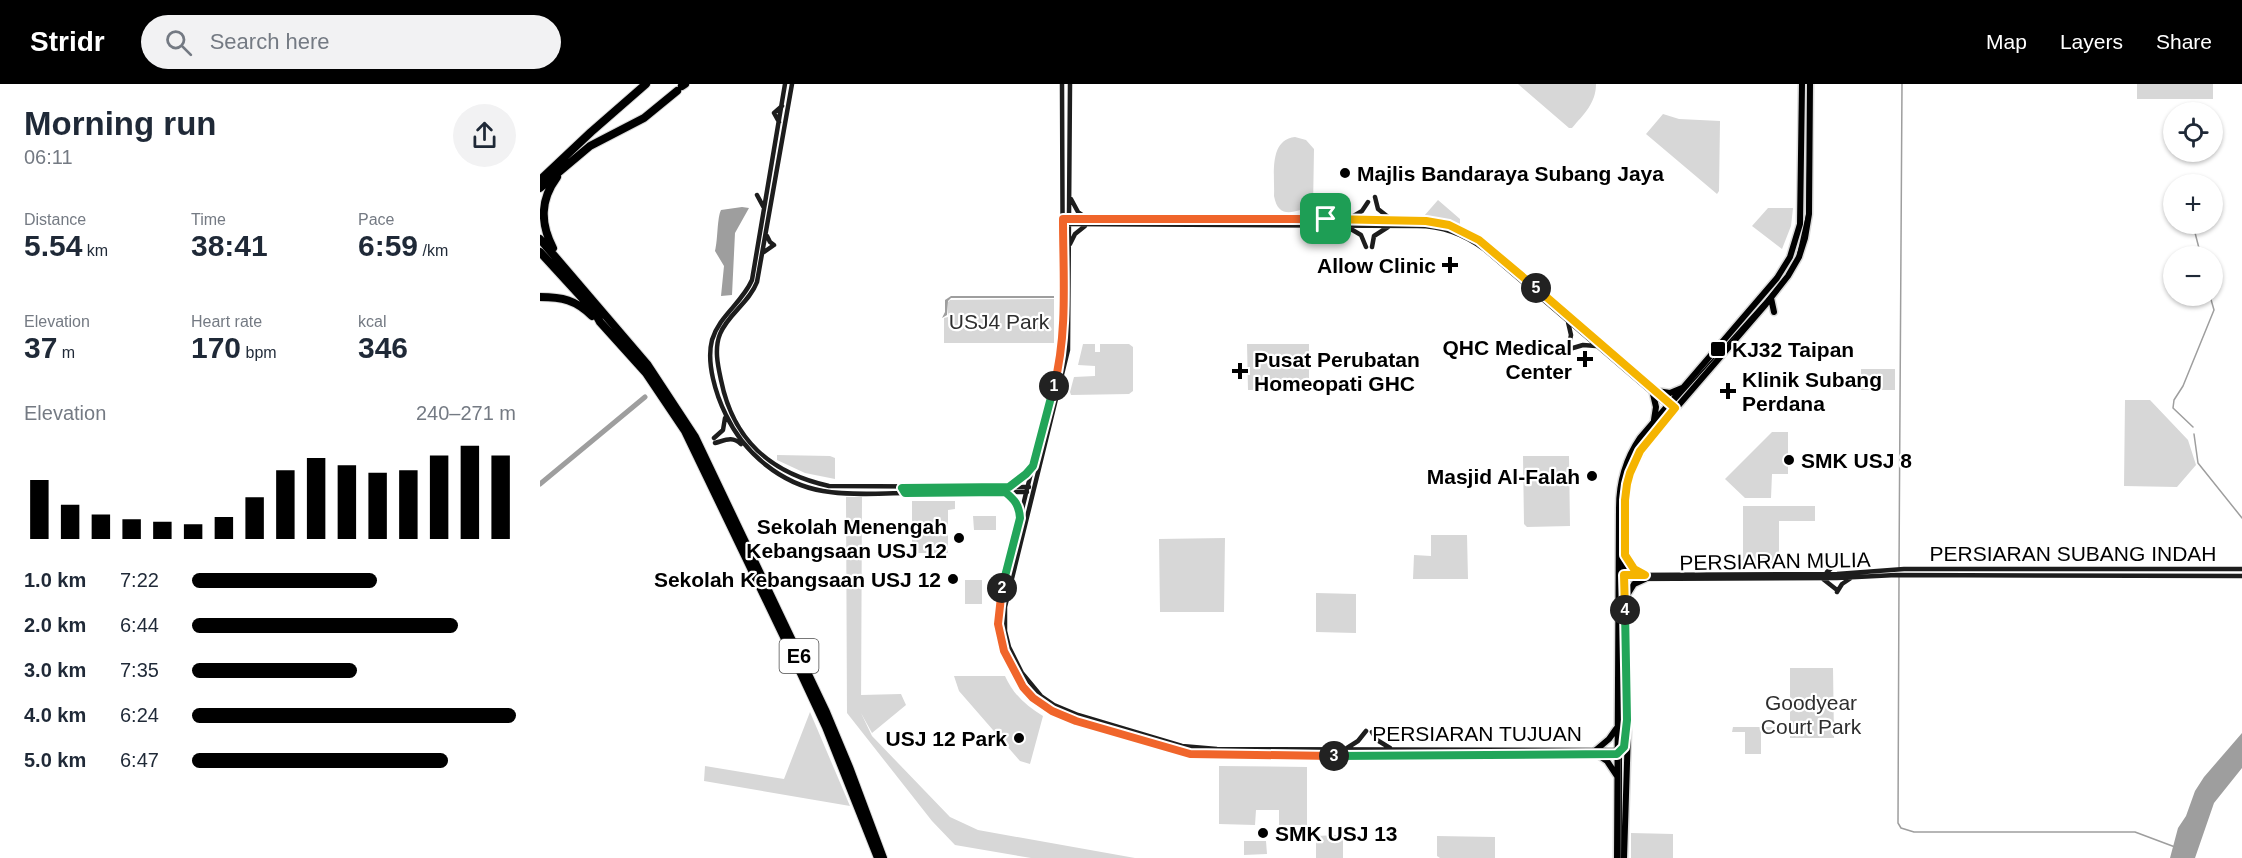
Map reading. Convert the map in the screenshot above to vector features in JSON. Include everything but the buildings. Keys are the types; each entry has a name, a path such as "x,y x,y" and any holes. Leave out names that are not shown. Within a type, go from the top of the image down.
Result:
{"highway":[{"path":"540,188 646,84"},
{"path":"540,173 644,118 681,87"},
{"path":"540,180 567,159"},
{"path":"562,263 544,232 542,205 547,192 567,159"},
{"name":"E6","path":"540,239 647,364 692,438 826,712 884,858"},
{"name":"E6","path":"540,252 646,373 692,438"},
{"path":"540,297 568,299 577,303 600,322"},
{"name":"E6","path":"703,460 826,727 878,858"}],"main road":[{"path":"785,84 783,105 774,113 779,122 752,280 743,296 717,326 711,343 713,378 717,399 725,419 723,430 715,440 734,439 766,465 791,481 820,491 1034,489"},
{"path":"792,84 763,254 755,288 750,298 726,325 718,343 717,354 724,397 736,427 758,452 788,473 808,482 839,488 903,490"},
{"name":"PERSIARAN TUJUAN","path":"1062,84 1066,222 1069,247 1068,350 1005,607 1005,631 1013,656 1029,683 1041,696 1054,705 1086,718 1190,747 1618,752"},
{"name":"PERSIARAN TUJUAN","path":"1070,84 1069,190 1061,351 998,607 998,632 1007,658 1023,687 1033,698 1052,711 1076,721 1190,754 1308,756 1597,752"},
{"path":"1618,624 1625,555 1625,500 1630,473 1646,443 1684,387 1777,278 1794,248 1801,216 1802,84"},
{"path":"1617,858 1618,624 1615,569 1622,476 1634,446 1771,298 1794,266 1802,249 1810,206 1810,84"},
{"path":"1069,190 1075,208 1089,222"},
{"path":"764,208 758,196 767,191"},
{"path":"1375,197 1378,209 1387,218 1394,220"},
{"path":"1341,219 1356,216 1368,202"},
{"path":"1066,222 1341,219 1440,223 1461,230 1479,240 1655,393 1670,393 1684,387"},
{"path":"1069,247 1075,234 1089,222 1439,227 1465,236 1485,250 1672,407"},
{"path":"1343,226 1355,230 1369,247 1374,236 1390,226"},
{"path":"763,254 768,247 774,245 766,233"},
{"path":"1761,309 1774,312 1771,298"},
{"path":"1567,321 1571,346 1598,347"},
{"path":"713,378 732,429 766,465"},
{"path":"1653,424 1656,407 1655,393"},
{"path":"1007,489 1033,466"},
{"path":"1007,489 1017,504 1020,518"},
{"path":"1618,535 1625,600 1627,779 1624,858"},
{"path":"1625,555 1634,569 1645,577 1634,584 1625,600"},
{"path":"1822,576 1832,570 1837,563 1851,575"},
{"name":"PERSIARAN SUBANG INDAH","path":"1904,572 2242,570"},
{"path":"1822,576 1904,572"},
{"name":"PERSIARAN SUBANG INDAH","path":"1904,572 2242,576"},
{"name":"PERSIARAN MULIA","path":"1645,577 1741,574 1822,576"},
{"path":"1822,576 1837,591 1851,575"},
{"name":"PERSIARAN MULIA","path":"1622,577 1822,576"},
{"path":"1007,658 1009,655 1013,656"},
{"path":"1618,752 1624,747 1627,720"},
{"path":"1617,726 1597,752 1607,760 1617,777"},
{"path":"1344,750 1369,732 1377,740 1394,750"},
{"path":"1304,749 1309,753 1308,756"},
{"path":"1618,752 1623,757 1627,779"}],"green space":[{"path":"1518,84 1596,84 1594,97 1588,108 1572,128 1569,128"},
{"path":"2137,84 2213,84 2213,99 2137,99"},
{"path":"1663,114 1679,119 1720,121 1719,191 1717,194 1646,134"},
{"path":"1295,137 1306,140 1314,149 1313,208 1285,212 1276,204 1274,196 1275,160 1280,145"},
{"path":"1438,200 1460,219 1460,224 1424,216"},
{"path":"1768,208 1793,208 1791,226 1782,249 1752,226"},
{"name":"USJ4 Park","path":"1054,299 1054,343 944,343 944,318 948,317 950,300"},
{"path":"1083,344 1095,344 1095,352 1100,352 1100,344 1129,344 1133,347 1133,391 1129,394 1071,395 1074,377 1095,376 1095,366 1078,365"},
{"path":"1247,344 1309,344 1309,389 1248,390"},
{"path":"1861,369 1895,369 1895,390 1861,390"},
{"path":"2125,400 2150,400 2188,440 2196,465 2177,487 2124,486"},
{"path":"1772,432 1788,432 1788,474 1772,474 1771,498 1745,498 1725,479"},
{"path":"777,455 835,458 835,479 805,473 777,460"},
{"path":"1523,456 1569,456 1570,526 1527,527 1524,524"},
{"path":"846,497 862,497 861,713 872,736 950,817 978,830 1135,858 1031,858 955,845 932,821 847,713"},
{"path":"912,501 955,501 955,509 948,510 948,553 912,553"},
{"path":"1743,506 1815,506 1815,521 1779,521 1779,563 1743,563"},
{"path":"973,516 996,516 996,530 974,530"},
{"path":"1431,535 1467,535 1468,579 1413,579 1414,555 1431,556"},
{"path":"1225,538 1224,612 1160,612 1159,539"},
{"path":"965,580 982,580 982,604 965,604"},
{"path":"1316,593 1356,594 1356,633 1316,632"},
{"name":"Goodyear Court Park","path":"1790,668 1833,668 1834,738 1790,738"},
{"name":"USJ 12 Park","path":"954,676 1005,676 1021,699 1043,716 1030,764 1020,761 959,691"},
{"path":"901,694 906,705 872,733 861,713 861,695"},
{"path":"810,712 850,806 704,781 705,766 784,779"},
{"path":"1733,727 1775,727 1775,731 1761,731 1761,754 1745,754 1745,732 1732,732"},
{"path":"1219,766 1307,767 1307,825 1279,825 1279,810 1256,810 1255,825 1219,824"},
{"path":"1631,833 1673,834 1673,858 1631,858"},
{"path":"1339,835 1343,839 1343,858 1316,858 1316,836"},
{"path":"1437,836 1495,837 1495,858 1440,858 1437,856"},
{"path":"1244,841 1266,841 1267,854 1244,855"}],"shaded area":[{"path":"749,208 735,233 732,295 721,296 724,266 715,251 720,214 721,210"},
{"path":"951,296 1054,296 1054,298 951,298 948,301 947,315 942,318 945,312 945,300"},
{"path":"2242,733 2242,768 2214,803 2195,858 2170,858 2178,828 2186,816 2195,791 2204,777"}],"waterway":[{"path":"1899,569 1902,84"},
{"path":"2195,234 2198,246"},
{"path":"2193,427 2173,408 2174,400 2183,386 2214,310 2213,306"},
{"path":"540,484 645,397"},
{"path":"2194,434 2198,463 2242,518"},
{"path":"1899,577 1898,823 1901,828 1914,832 2135,832 2175,847"}],"tram line":[{"path":"1621,858 1622,499 1625,482 1633,457 1646,434 1766,300 1787,275 1797,258 1807,214 1809,84"}],"place":[{"name":"Majlis Bandaraya Subang Jaya","path":"1345,173"},
{"name":"Allow Clinic","path":"1450,265"},
{"name":"KJ32 Taipan","path":"1718,349"},
{"name":"QHC Medical Center","path":"1585,359"},
{"name":"Pusat Perubatan Homeopati GHC","path":"1240,371"},
{"name":"Klinik Subang Perdana","path":"1728,391"},
{"name":"SMK USJ 8","path":"1789,460"},
{"name":"Masjid Al-Falah","path":"1592,476"},
{"name":"Sekolah Menengah Kebangsaan USJ 12","path":"959,538"},
{"name":"Sekolah Kebangsaan USJ 12","path":"953,579"},
{"name":"USJ 12 Park","path":"1019,738"},
{"name":"SMK USJ 13","path":"1263,833"}],"route":[{"path":"1063,219 1326,219 1426,221 1449,225 1468,233 1489,247 1675,408 1640,451 1627,484 1625,555 1634,569 1645,575 1624,575 1627,720 1624,730 1624,747 1617,754 1211,756 1183,753 1076,721 1052,711 1033,698 1020,682 1001,644 998,632 998,607 1020,518 1017,504 1005,492 905,493 902,488 1009,487 1033,466 1061,351 1063,219"}]}
